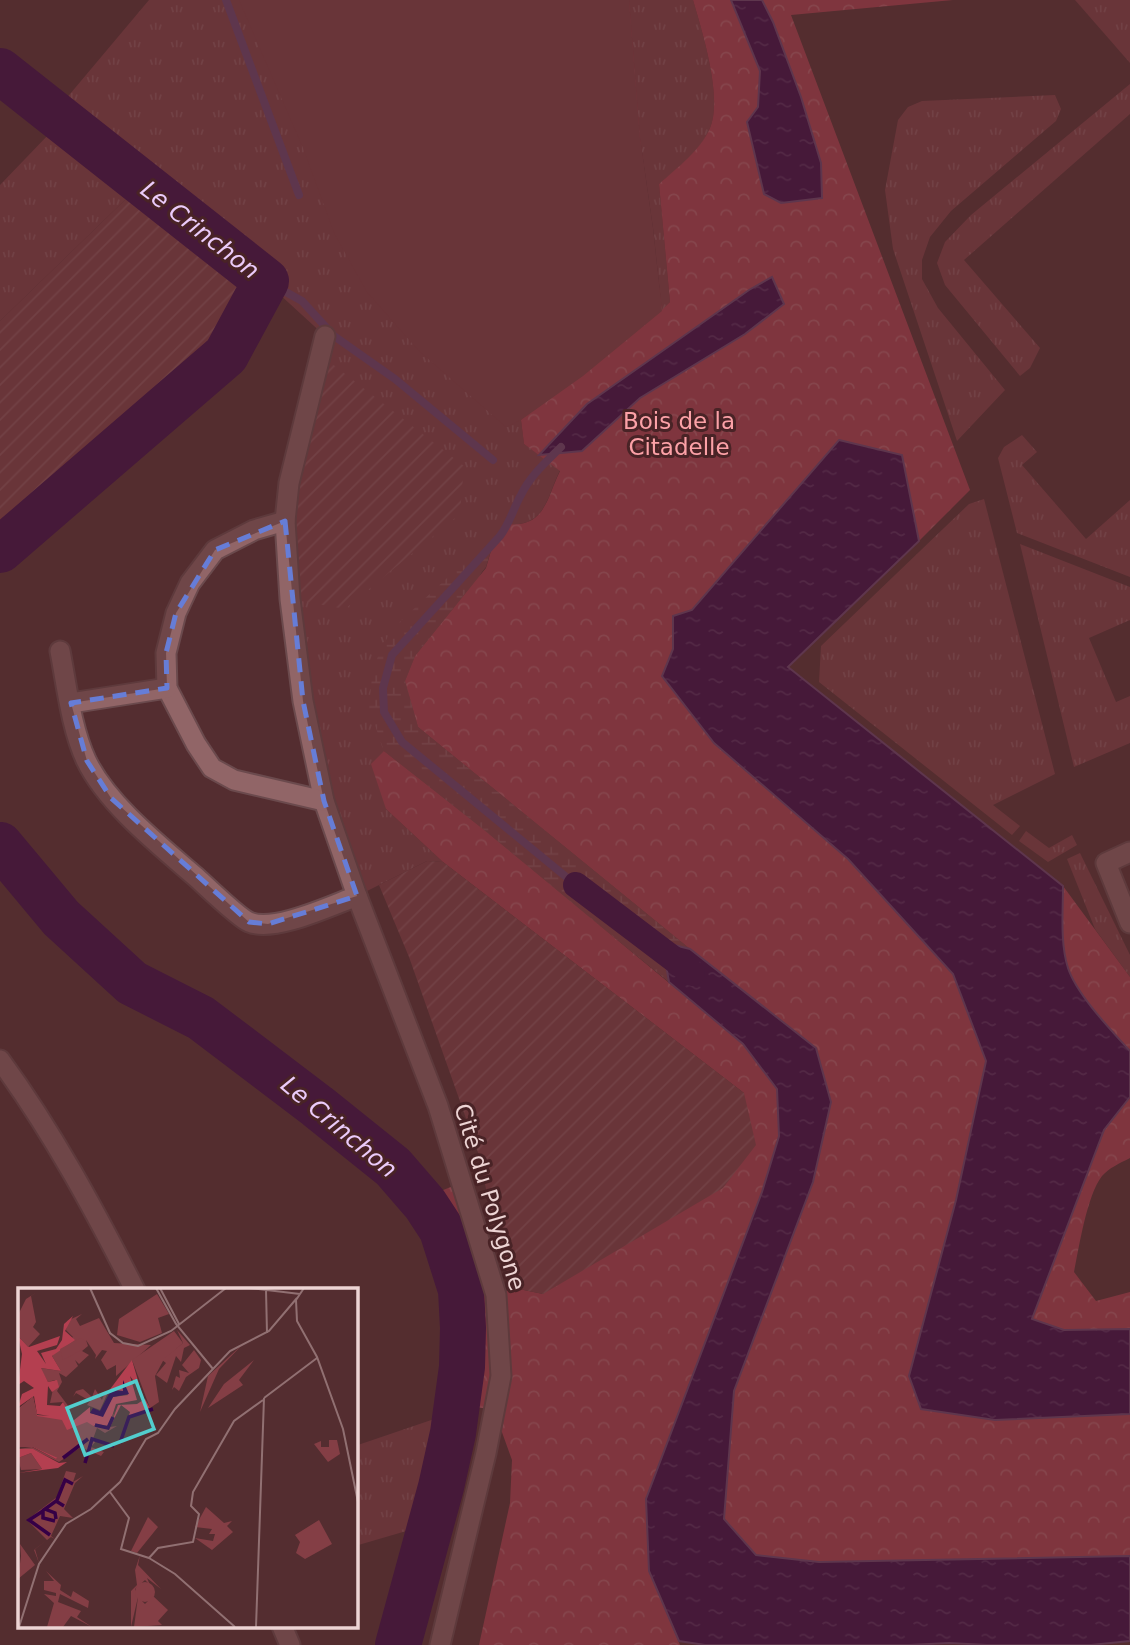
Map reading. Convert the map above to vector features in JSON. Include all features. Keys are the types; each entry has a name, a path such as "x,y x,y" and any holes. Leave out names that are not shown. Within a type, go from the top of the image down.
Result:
{"street":[{"name":"Cité du Polygone","path":"325,337 289,483 285,522 290,598 303,701 324,801 357,896 438,1106 496,1295 501,1376 486,1453 440,1645"},
{"path":"285,522 254,530 215,550 190,583 176,613 166,653 167,688 196,744 212,768 234,780 324,801"},
{"path":"60,651 75,729 87,761 111,798 168,853 248,922 268,925 357,896"},
{"path":"71,703 167,688"},
{"path":"1130,852 1106,863 1130,923"},
{"path":"0,1060 20,1087 84,1194 134,1288"},
{"path":"283,1628 290,1645"}],"highlighted area":[{"path":"285,521 303,701 324,801 357,896 268,924 249,922 111,798 87,761 71,703 167,688 166,653 176,613 215,550"}],"green space":[{"path":"149,0 277,0 521,420 524,444 560,470 548,500 538,515 521,524 509,524 493,544 418,727 690,949 662,942 669,982 384,751 386,809 443,862 427,861 357,896 324,801 290,599 325,336 266,282 226,355 0,548 0,532 207,355 186,244 129,196 0,321 0,185 50,133 0,93 0,80 49,119"},
{"path":"239,0 629,0 640,138 662,311 583,376 521,420 506,427 418,350 367,292 335,235 303,148"},
{"path":"629,0 693,0 713,82 713,115 706,137 688,159 659,184 670,302 662,311 640,138"},
{"name":"Bois de la Citadelle","path":"629,0 640,138 662,310 670,302 659,184 700,144 710,128 713,115 710,64 693,0 953,0 791,15 970,490 919,541 902,455 839,440 692,610 673,616 673,649 662,676 848,859 953,974 987,1062 956,1200 909,1376 921,1409 995,1420 1130,1414 1130,1556 819,1562 756,1555 724,1519 734,1391 813,1182 831,1102 816,1048 418,727 405,681 415,656 486,568 493,544 510,524 522,524 538,515 548,500 560,471 524,444 521,420"},
{"path":"1075,0 1130,0 1130,63"},
{"path":"1130,84 1130,114 964,260 1040,348 1030,368 1020,376 945,285 937,263 945,242 971,215"},
{"path":"1055,95 1061,109 1056,121 951,211 930,237 922,260 922,279 938,308 1005,390 957,441 893,249 885,190 898,120 908,107 922,101"},
{"path":"59,104 279,281 277,291 231,363 186,407 125,452 0,563 1,549 222,353 254,281 49,120"},
{"path":"129,196 237,285 235,302 207,355 0,532 0,321"},
{"path":"322,356 464,466 460,514 345,609 290,599 285,521"},
{"path":"1022,435 1037,452 1022,465 1086,539 1130,500 1130,577 1017,533 998,458 1004,447"},
{"path":"984,499 1055,774 993,805 1020,826 1012,835 819,682 821,646 969,504"},
{"path":"493,544 486,567 415,656 405,681 418,727 690,949 662,942 669,982 384,751 369,708 373,667 391,630 473,554 485,545"},
{"path":"1020,544 1130,587 1130,620 1089,638 1116,702 1130,696 1130,743 1074,767"},
{"path":"384,751 483,829 743,1044 777,1089 779,1137 762,1192 646,1499 649,1571 680,1645 479,1645 510,1503 512,1460 494,1410 470,1406 480,1317 438,1207 428,1196 461,1183 497,1295 514,1288 543,1294 744,1093 443,862 386,809 371,764"},
{"path":"1026,831 1049,848 1072,835 1077,845 1048,862 1019,841"},
{"path":"0,835 64,914 126,974 211,1016 273,1058 407,1173 438,1207 455,1238 480,1317 477,1362 462,1456 412,1645 388,1645 433,1480 446,1415 455,1308 448,1263 437,1230 409,1191 367,1153 236,1050 132,987 105,966 58,920 0,853"},
{"path":"1080,853 1130,955 1130,977 1095,929 1067,859"},
{"path":"427,861 443,862 744,1093 756,1145 723,1188 543,1294 514,1288 498,1251 480,1158 409,957 379,885"},
{"path":"1063,886 1130,977 1130,1051 1104,1023 1072,978 1065,958 1063,938"},
{"path":"1130,1097 1130,1158 1108,1171 1097,1185 1084,1222 1074,1272 1096,1301 1130,1292 1130,1329 1064,1330 1031,1319 1104,1130"},
{"path":"446,1415 420,1527 357,1545 357,1445"}],"water":[{"path":"731,0 762,0 773,22 801,97 821,163 822,198 781,203 764,194 747,122 758,107 760,71"},
{"path":"772,277 784,304 745,334 640,398 582,451 539,455 587,404 749,290"},
{"path":"839,440 902,455 919,541 788,667 1063,886 1063,938 1068,968 1087,1001 1130,1051 1130,1097 1104,1130 1032,1319 1064,1330 1130,1329 1130,1414 995,1420 921,1409 909,1376 956,1200 986,1061 953,974 848,859 714,743 662,676 673,649 673,616 692,610"},
{"path":"662,942 690,949 816,1048 831,1102 813,1182 734,1391 724,1519 756,1555 819,1562 1130,1556 1130,1641 1091,1645 705,1645 679,1641 649,1571 646,1499 762,1192 779,1136 777,1089 743,1044 669,982"}],"waterway":[{"path":"226,0 299,195"},
{"name":"Le Crinchon","path":"0,71 266,281 226,355 0,550"},
{"path":"266,281 302,301 334,336 395,379 493,460"},
{"path":"561,447 529,482 500,536 392,655 383,688 384,712 402,742 576,885"},
{"name":"Le Crinchon","path":"0,845 61,918 132,983 201,1018 317,1106 393,1167 425,1204 442,1230 461,1290 462,1367 453,1433 441,1487 398,1645"},
{"path":"576,885 692,973"}]}
